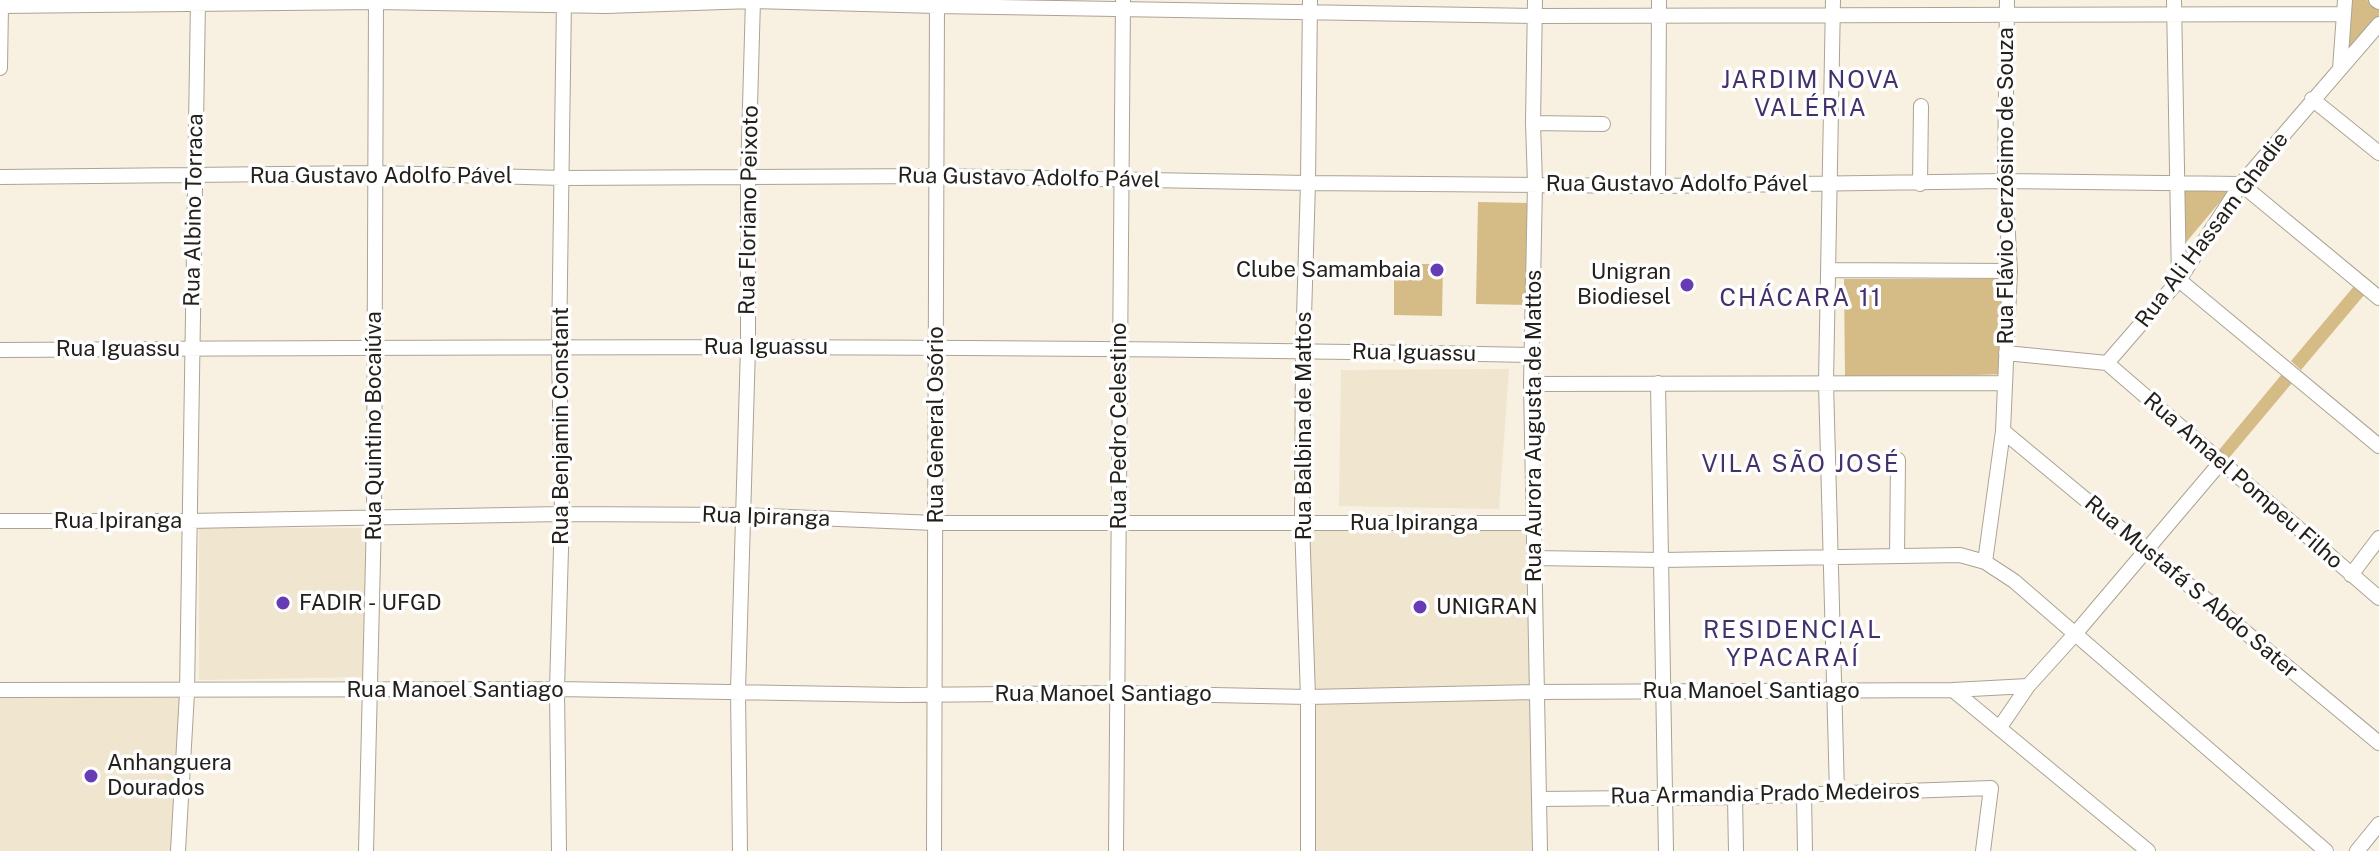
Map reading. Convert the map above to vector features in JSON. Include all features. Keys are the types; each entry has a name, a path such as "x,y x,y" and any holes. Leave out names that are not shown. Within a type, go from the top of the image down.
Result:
{"street":[{"path":"0,68 1,6 198,2 753,0 1535,8 2344,7 2340,69"},
{"name":"Rua Floriano Peixoto","path":"740,851 738,691 748,347 748,177 753,0"},
{"name":"Rua Quintino Bocaiúva","path":"366,851 374,517 376,1"},
{"name":"Rua Albino Torraca","path":"178,851 187,690 198,2"},
{"name":"Rua Benjamin Constant","path":"559,851 557,689 562,514 559,348 564,3"},
{"name":"Rua General Osório","path":"934,851 937,3"},
{"name":"Rua Pedro Celestino","path":"1116,851 1123,5"},
{"name":"Rua Balbina de Mattos","path":"1308,851 1308,697 1302,523 1310,6"},
{"path":"1833,7 1826,383 1837,793"},
{"name":"Rua Aurora Augusta de Mattos","path":"1535,8 1531,384 1540,851"},
{"path":"1658,186 1659,8"},
{"name":"Rua Flávio Cerzósimo de Souza","path":"1985,562 2003,431 2010,271 2005,181 2007,8"},
{"path":"2174,8 2179,280 2379,446"},
{"name":"Rua Ali Hassam Ghadie","path":"2107,363 2179,280 2241,184 2379,24"},
{"path":"2312,99 2379,153"},
{"path":"1920,184 1921,106"},
{"path":"1533,123 1603,124"},
{"name":"Rua Gustavo Adolfo Pável","path":"0,177 377,173 563,178 936,176 1658,186 2005,181 2241,184"},
{"path":"2241,184 2379,298"},
{"path":"1828,270 2010,271"},
{"name":"Rua Iguassu","path":"0,350 373,346 748,347 1303,350 1531,355"},
{"path":"2006,353 2107,363"},
{"name":"Rua Amael Pompeu Filho","path":"2107,363 2379,598"},
{"path":"1658,383 1666,851"},
{"path":"1531,384 2004,383"},
{"name":"Rua Mustafá S Abdo Sater","path":"2003,431 2379,743"},
{"path":"1897,556 1898,460"},
{"path":"2000,727 2028,686 2221,462"},
{"name":"Rua Ipiranga","path":"0,521 562,514 742,515 935,523 1532,523"},
{"path":"2351,575 2379,538"},
{"path":"1534,558 1662,560 1960,555 1985,562 2014,581 2326,851"},
{"name":"Rua Manoel Santiago","path":"0,690 557,689 1308,697 1535,692 1953,690 2028,686"},
{"path":"1953,690 2148,851"},
{"name":"Rua Armandia Prado Medeiros","path":"1540,799 1735,797 1991,788 1983,851"},
{"path":"1804,795 1805,851"},
{"path":"1735,797 1736,851"},
{"path":"2357,851 2379,824"}],"shaded area":[{"path":"2349,0 2367,0 2379,10 2379,20 2344,61"},
{"path":"2183,186 2229,191 2183,246"},
{"path":"1478,202 1529,203 1529,305 1476,304"},
{"path":"1394,264 1443,264 1442,316 1394,315"},
{"path":"1844,279 2007,279 2008,374 1845,379"},
{"path":"2355,285 2365,294 2301,370 2291,361"},
{"path":"1509,369 1499,509 1339,506 1341,370"},
{"path":"2282,374 2292,383 2229,458 2219,450"},
{"name":"UNIGRAN","path":"1302,523 1532,523 1540,851 1308,851"},
{"name":"FADIR - UFGD","path":"199,528 366,528 367,677 199,680"},
{"name":"Anhanguera Dourados","path":"0,693 187,693 178,851 0,851"}],"place":[{"name":"Clube Samambaia","path":"1437,270"},
{"name":"Unigran Biodiesel","path":"1687,285"},
{"name":"FADIR - UFGD","path":"283,603"},
{"name":"UNIGRAN","path":"1420,607"},
{"name":"Anhanguera Dourados","path":"91,776"}],"district":[{"name":"JARDIM NOVA VALÉRIA","path":"1811,95"},
{"name":"CHÁCARA 11","path":"1801,299"},
{"name":"VILA SÃO JOSÉ","path":"1801,465"},
{"name":"RESIDENCIAL YPACARAÍ","path":"1793,645"}]}
